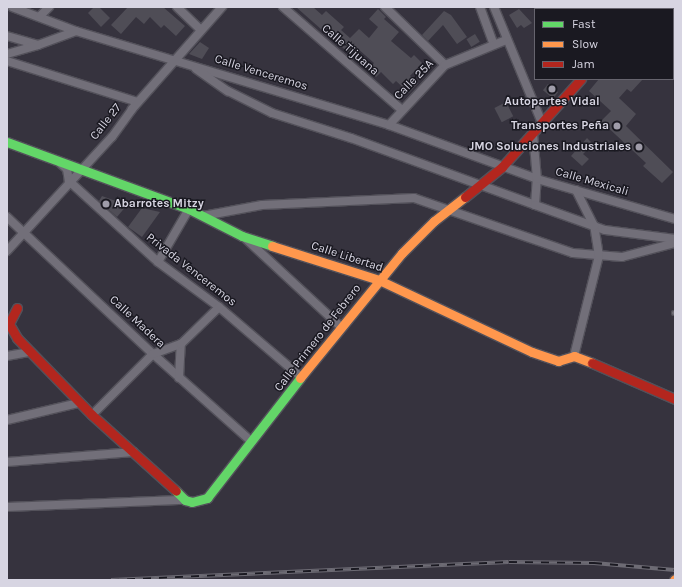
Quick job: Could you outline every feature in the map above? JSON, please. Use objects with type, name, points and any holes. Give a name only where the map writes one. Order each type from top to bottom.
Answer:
[{"type":"street","name":"Calle Venceremos","points":[[12,7],[40,16],[76,31],[175,59],[389,125],[502,167]]},
{"type":"street","points":[[40,16],[49,7]]},
{"type":"street","points":[[177,7],[201,30]]},
{"type":"street","name":"Calle 27","points":[[7,250],[69,181],[112,138],[138,102],[222,7]]},
{"type":"street","name":"Calle Tijuana","points":[[283,7],[402,110]]},
{"type":"street","points":[[385,7],[445,65]]},
{"type":"street","points":[[480,7],[494,45]]},
{"type":"street","points":[[494,7],[506,40],[542,123]]},
{"type":"street","points":[[7,54],[38,45],[76,31]]},
{"type":"street","points":[[7,36],[38,45]]},
{"type":"street","name":"Calle 25A","points":[[389,125],[445,65],[506,40]]},
{"type":"street","points":[[7,61],[138,102]]},
{"type":"street","points":[[190,64],[228,91],[272,113],[351,138],[480,186],[594,226],[675,239]]},
{"type":"street","name":"Calle Primero de Febrero","points":[[185,500],[199,501],[214,492],[340,326],[379,280],[420,234],[447,210],[480,186],[502,167],[580,80]]},
{"type":"street","points":[[533,133],[537,179],[535,205]]},
{"type":"street","name":"Calle Libertad","points":[[7,143],[189,209],[242,236],[379,280],[532,352],[558,361],[574,356]]},
{"type":"street","name":"Privada Venceremos","points":[[55,160],[67,169],[69,181],[158,262],[219,307],[302,377]]},
{"type":"street","name":"Calle Mexicali","points":[[502,167],[537,179],[675,219]]},
{"type":"street","points":[[576,190],[594,226],[599,256],[574,356],[675,399]]},
{"type":"street","points":[[202,216],[262,206],[333,204],[390,197],[414,198],[562,250],[599,256],[632,256],[675,243]]},
{"type":"street","points":[[158,262],[189,209]]},
{"type":"street","name":"Calle Madera","points":[[7,217],[179,378],[252,442]]},
{"type":"street","points":[[242,236],[340,326]]},
{"type":"street","points":[[92,415],[153,354],[181,344],[219,307]]},
{"type":"street","points":[[17,308],[10,318],[9,324],[29,352],[79,403],[185,500]]},
{"type":"street","points":[[179,378],[181,344]]},
{"type":"street","points":[[7,356],[29,352]]},
{"type":"street","points":[[7,420],[79,403]]},
{"type":"street","points":[[7,462],[134,452]]},
{"type":"street","points":[[7,507],[185,500]]},
{"type":"building","points":[[94,7],[99,7],[110,18],[101,27],[88,13]]},
{"type":"building","points":[[128,7],[163,7],[185,26],[176,36],[164,25],[161,28],[150,17],[144,24],[136,17],[121,34],[111,25]]},
{"type":"building","points":[[296,7],[313,7],[322,15],[326,11],[344,27],[341,30],[350,38],[359,29],[369,38],[378,27],[369,19],[378,9],[386,17],[384,19],[399,32],[391,41],[411,58],[414,55],[422,63],[410,76],[418,83],[409,93],[396,81],[393,84],[381,72],[376,77],[368,70],[374,63],[357,48],[351,55],[342,47],[346,43],[326,26],[322,30]]},
{"type":"building","points":[[519,9],[532,23],[524,28],[521,25],[517,28],[509,15]]},
{"type":"building","points":[[444,11],[451,15],[467,37],[457,44],[443,25],[428,41],[422,35]]},
{"type":"building","points":[[475,34],[480,42],[471,47],[467,39]]},
{"type":"building","points":[[200,42],[209,48],[202,59],[189,54]]},
{"type":"building","points":[[598,80],[642,80],[631,92],[627,89],[619,98],[636,114],[626,126],[673,172],[662,183],[643,166],[646,163],[601,121],[611,111],[589,91]]},
{"type":"building","name":"Autopartes Vidal","points":[[548,84],[558,92],[553,98],[543,90]]},
{"type":"building","points":[[506,102],[513,116],[502,122],[494,108]]},
{"type":"building","name":"Transportes Peña","points":[[587,138],[593,144],[583,154],[589,159],[582,166],[571,156]]},
{"type":"building","points":[[102,196],[127,205],[117,217],[99,201]]},
{"type":"building","points":[[142,208],[160,212],[142,237],[128,227]]},
{"type":"railway","points":[[111,580],[509,562],[594,563],[675,570]]},
{"type":"traffic: fast","points":[[7,142],[189,209],[242,236],[272,246]]},
{"type":"traffic: fast","points":[[176,491],[185,500],[192,502],[207,498],[300,378]]},
{"type":"traffic: slow","points":[[300,378],[402,253],[434,221],[465,197]]},
{"type":"traffic: slow","points":[[272,246],[379,280],[532,352],[558,361],[574,356],[592,363]]},
{"type":"traffic: jam","points":[[465,197],[502,167],[580,80]]},
{"type":"traffic: jam","points":[[17,308],[9,324],[17,338],[92,415],[176,491]]},
{"type":"traffic: jam","points":[[592,363],[675,399]]},
{"type":"place","name":"Autopartes Vidal","points":[[552,89]]},
{"type":"place","name":"Transportes Peña","points":[[617,126]]},
{"type":"place","name":"JMO Soluciones Industriales","points":[[639,147]]},
{"type":"place","name":"Abarrotes Mitzy","points":[[106,204]]}]
